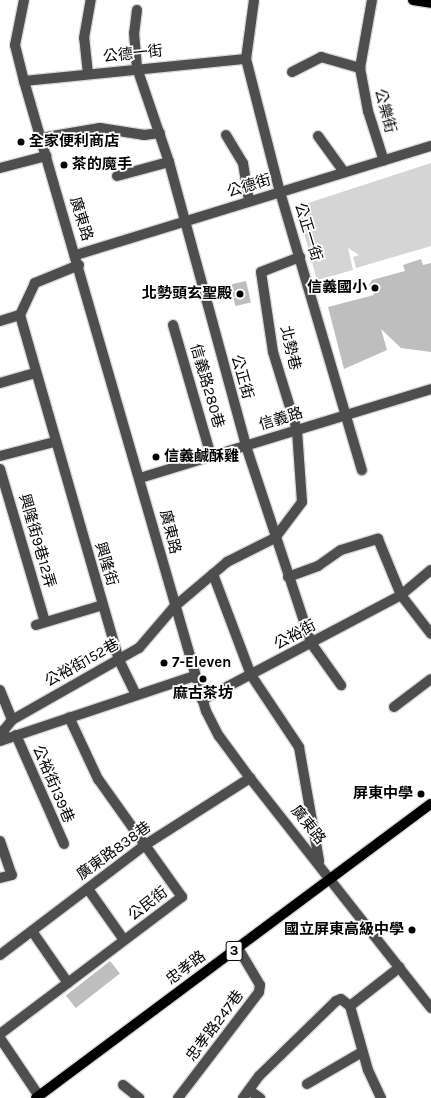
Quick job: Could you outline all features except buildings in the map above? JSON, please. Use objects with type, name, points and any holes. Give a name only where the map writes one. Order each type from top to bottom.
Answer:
[{"type":"main road","points":[[413,0],[431,3]]},
{"type":"main road","name":"忠孝路","points":[[38,1097],[431,804]]},
{"type":"street","name":"廣東路","points":[[24,0],[15,45],[24,81],[79,265],[140,478],[174,607],[202,700],[213,726],[250,778],[332,879],[431,1008]]},
{"type":"street","points":[[88,74],[84,38],[91,0]]},
{"type":"street","name":"公正一街","points":[[254,0],[246,60],[280,192],[362,470]]},
{"type":"street","name":"公樂街","points":[[372,0],[360,68],[368,111],[384,161]]},
{"type":"street","name":"公正街","points":[[138,10],[134,33],[137,68],[169,162],[184,224],[246,446],[275,538],[311,643],[341,685]]},
{"type":"street","points":[[292,72],[321,57],[360,68]]},
{"type":"street","name":"公德一街","points":[[24,81],[137,68],[246,60]]},
{"type":"street","points":[[41,138],[100,128],[144,135],[160,133]]},
{"type":"street","points":[[226,135],[243,163],[249,200]]},
{"type":"street","points":[[318,136],[344,172]]},
{"type":"street","name":"公德街","points":[[76,255],[184,224],[249,200],[431,146]]},
{"type":"street","points":[[0,168],[46,156]]},
{"type":"street","points":[[117,176],[169,162]]},
{"type":"street","name":"北勢巷","points":[[275,538],[302,502],[297,430],[274,352],[261,272],[300,257]]},
{"type":"street","points":[[0,321],[20,315],[36,283],[79,265]]},
{"type":"street","name":"興隆街","points":[[20,315],[34,373],[118,660],[135,694]]},
{"type":"street","name":"信義路280巷","points":[[173,325],[211,456]]},
{"type":"street","points":[[0,383],[34,373]]},
{"type":"street","name":"信義路","points":[[140,478],[431,390]]},
{"type":"street","points":[[0,456],[54,442]]},
{"type":"street","name":"興隆街9巷12弄","points":[[0,469],[40,624],[103,605]]},
{"type":"street","name":"公裕街152巷","points":[[12,720],[118,660],[148,640],[174,607],[227,562],[275,538]]},
{"type":"street","points":[[288,577],[318,566],[341,550],[378,539],[401,595],[427,621],[431,634]]},
{"type":"street","name":"公裕街","points":[[202,700],[401,595],[431,570]]},
{"type":"street","points":[[213,574],[251,675],[299,747],[319,863]]},
{"type":"street","points":[[2,740],[135,694],[194,676]]},
{"type":"street","points":[[394,707],[431,679]]},
{"type":"street","points":[[0,690],[12,720],[4,730],[2,740]]},
{"type":"street","name":"公民街","points":[[0,1034],[182,897],[98,779],[69,717]]},
{"type":"street","name":"公裕街139巷","points":[[16,735],[64,844]]},
{"type":"street","name":"廣東路838巷","points":[[0,956],[145,845],[250,778]]},
{"type":"street","points":[[0,841],[12,875],[0,878]]},
{"type":"street","points":[[88,889],[124,940]]},
{"type":"street","points":[[32,932],[68,983]]},
{"type":"street","name":"忠孝路247巷","points":[[178,1098],[259,992],[260,985],[238,948]]},
{"type":"street","points":[[350,1006],[400,967]]},
{"type":"street","points":[[260,1098],[246,1094],[336,1001],[341,999],[350,1006],[362,1052],[381,1098]]},
{"type":"street","points":[[0,1038],[38,1097]]},
{"type":"street","points":[[308,1084],[362,1052]]},
{"type":"street","points":[[123,1085],[139,1098]]},
{"type":"shaded area","points":[[431,163],[431,246],[356,268],[353,257],[359,255],[348,248],[353,270],[317,280],[299,215],[308,212],[305,204]]},
{"type":"place","name":"全家便利商店","points":[[21,142]]},
{"type":"place","name":"茶的魔手","points":[[64,165]]},
{"type":"place","name":"信義國小","points":[[375,288]]},
{"type":"place","name":"北勢頭玄聖殿","points":[[240,294]]},
{"type":"place","name":"信義鹹酥雞","points":[[156,457]]},
{"type":"place","name":"7-Eleven","points":[[164,663]]},
{"type":"place","name":"麻古茶坊","points":[[203,679]]},
{"type":"place","name":"屏東中學","points":[[421,794]]},
{"type":"place","name":"國立屏東高級中學","points":[[412,930]]}]
